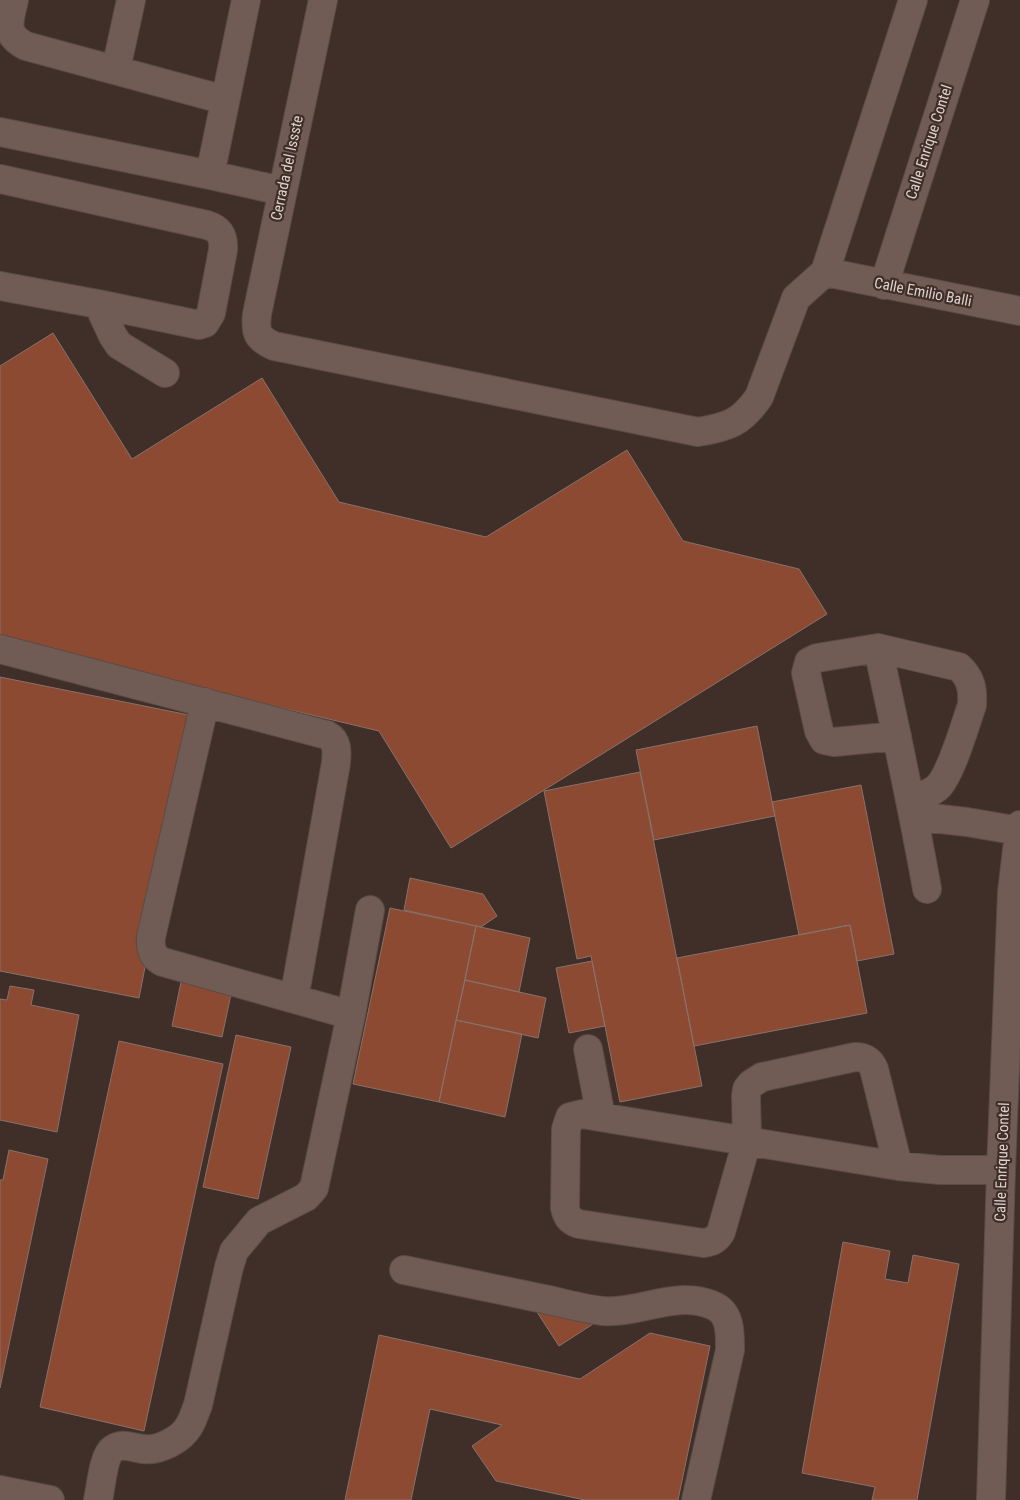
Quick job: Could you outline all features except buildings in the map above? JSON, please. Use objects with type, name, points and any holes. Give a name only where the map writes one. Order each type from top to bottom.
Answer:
[{"type":"street","points":[[14,0],[9,26],[11,35],[18,42],[26,46],[225,100]]},
{"type":"street","points":[[116,69],[131,0]]},
{"type":"street","points":[[210,175],[246,0]]},
{"type":"street","name":"Cerrada del Issste","points":[[323,0],[257,314],[258,336],[265,342],[274,346],[698,432],[716,429],[736,422],[749,410],[759,396],[796,298],[825,272]]},
{"type":"street","name":"Calle Enrique Contel","points":[[884,285],[974,0]]},
{"type":"street","points":[[825,272],[908,1]]},
{"type":"street","points":[[0,132],[210,175],[282,192]]},
{"type":"street","points":[[0,179],[207,225],[221,232],[224,241],[224,250],[211,313],[205,323],[193,324],[0,286]]},
{"type":"street","name":"Calle Emilio Balli","points":[[825,272],[1020,311]]},
{"type":"street","points":[[98,304],[119,345],[164,373]]},
{"type":"street","points":[[897,736],[828,742],[824,740],[819,732],[806,673],[809,662],[817,658],[878,648],[959,667],[966,674],[971,682],[972,705],[946,776],[938,787],[926,794],[912,808]]},
{"type":"street","points":[[878,648],[912,808],[926,890]]},
{"type":"street","points":[[0,649],[327,734],[335,742],[337,752],[336,763],[294,999]]},
{"type":"street","points":[[204,702],[151,937],[152,953],[156,959],[163,962],[352,1015]]},
{"type":"street","points":[[912,808],[966,822],[1020,828]]},
{"type":"street","name":"Calle Enrique Contel","points":[[991,1500],[1012,892],[1020,828]]},
{"type":"street","points":[[98,1500],[104,1469],[112,1449],[120,1446],[145,1449],[160,1446],[170,1443],[181,1436],[189,1426],[198,1405],[234,1251],[259,1221],[306,1197],[314,1188],[352,1015],[370,910]]},
{"type":"street","points":[[588,1049],[601,1117]]},
{"type":"street","points":[[898,1166],[874,1069],[870,1061],[863,1057],[855,1057],[762,1077],[756,1080],[747,1090],[747,1141],[721,1232],[711,1242],[703,1243],[579,1224],[567,1216],[565,1208],[567,1123],[575,1115],[582,1114],[747,1141],[898,1166],[940,1170],[1001,1170]]},
{"type":"street","points":[[404,1270],[602,1311],[635,1309],[669,1300],[702,1302],[714,1305],[724,1313],[730,1331],[730,1350],[696,1500]]},
{"type":"street","points":[[0,1490],[50,1500]]}]
